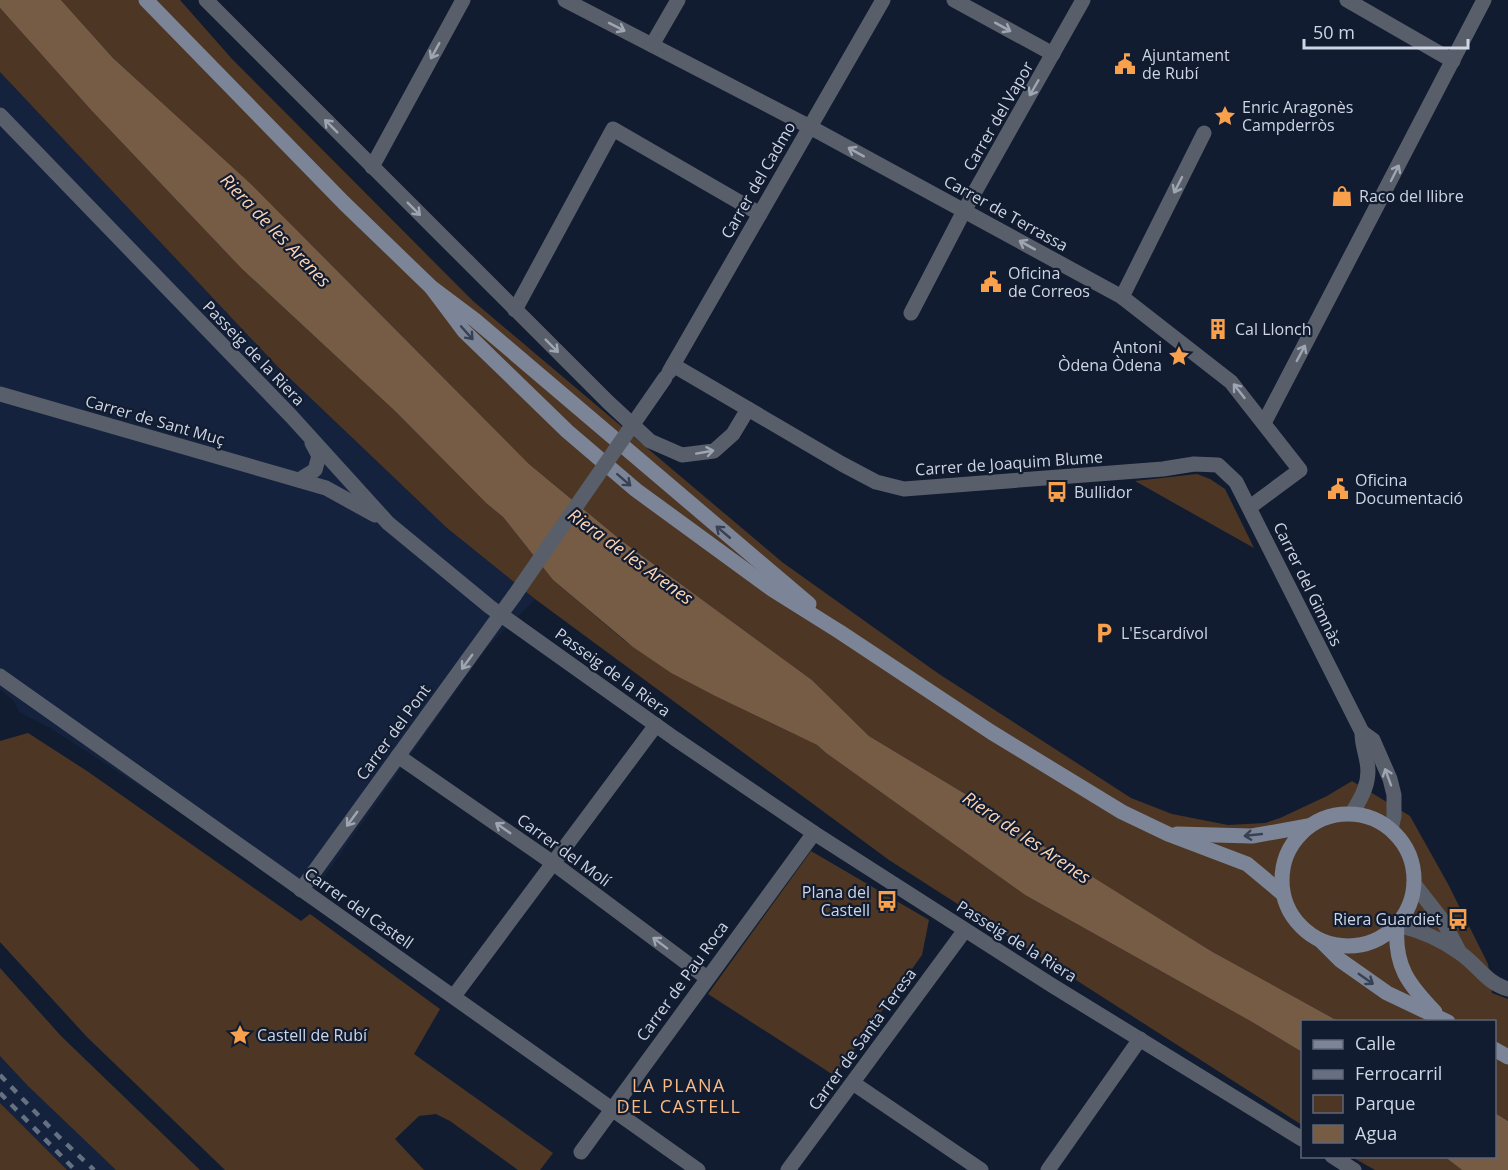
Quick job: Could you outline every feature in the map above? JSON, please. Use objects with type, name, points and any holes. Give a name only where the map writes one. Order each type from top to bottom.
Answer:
[{"type":"main road","points":[[146,0],[344,203],[431,287],[475,320],[670,484],[717,528],[840,632]]},
{"type":"main road","points":[[431,287],[464,331],[567,431],[636,490],[773,590],[1122,812],[1168,834],[1247,864],[1283,894]]},
{"type":"main road","points":[[1352,813],[1373,818],[1391,829],[1408,852],[1414,872],[1414,884],[1408,907],[1397,925],[1379,939],[1359,945],[1340,946],[1313,936],[1295,921],[1283,894],[1282,873],[1286,856],[1296,838],[1310,825],[1323,818],[1352,813]]},
{"type":"main road","points":[[1168,834],[1252,836],[1310,825]]},
{"type":"main road","points":[[1397,925],[1396,943],[1401,967],[1413,989],[1444,1019]]},
{"type":"main road","points":[[1322,941],[1340,960],[1387,993],[1444,1019]]},
{"type":"street","points":[[206,0],[372,168],[650,441],[682,455],[714,451],[734,434],[748,409]]},
{"type":"street","points":[[372,168],[463,0]]},
{"type":"street","name":"Carrer de Terrassa","points":[[565,0],[810,127],[1122,297],[1231,382],[1300,470],[1250,507]]},
{"type":"street","points":[[652,45],[678,0]]},
{"type":"street","name":"Carrer del Cadmo","points":[[514,596],[669,372],[882,0]]},
{"type":"street","points":[[954,0],[1053,54]]},
{"type":"street","name":"Carrer del Vapor","points":[[911,313],[964,211],[1083,0]]},
{"type":"street","points":[[1347,0],[1453,61]]},
{"type":"street","points":[[1264,423],[1484,0]]},
{"type":"street","name":"Passeig de la Riera","points":[[0,116],[309,436],[388,523],[501,614],[656,725],[814,833],[1140,1040],[1301,1138]]},
{"type":"street","points":[[515,310],[613,129],[760,214]]},
{"type":"street","points":[[1122,297],[1204,133]]},
{"type":"street","name":"Carrer de Joaquim Blume","points":[[669,372],[748,409],[876,482],[903,489],[1163,469],[1194,464],[1218,465],[1236,482],[1250,507]]},
{"type":"street","name":"Carrer de Sant Muç","points":[[0,394],[326,488],[388,523]]},
{"type":"street","points":[[299,480],[315,470],[319,456],[309,436]]},
{"type":"street","name":"Carrer del Gimnàs","points":[[1250,507],[1362,732],[1362,748],[1367,762],[1368,779],[1363,794],[1352,813]]},
{"type":"street","name":"Carrer del Pont","points":[[302,890],[514,596]]},
{"type":"street","name":"Carrer del Castell","points":[[0,676],[698,1170]]},
{"type":"street","points":[[454,996],[656,725]]},
{"type":"street","name":"Carrer del Gimnàs","points":[[1362,732],[1373,740],[1390,779],[1394,795],[1394,816],[1391,829]]},
{"type":"street","name":"Carrer del Molí","points":[[398,756],[553,863],[707,978]]},
{"type":"street","name":"Carrer de Pau Roca","points":[[581,1152],[814,833]]},
{"type":"street","points":[[1414,884],[1443,921],[1460,953]]},
{"type":"street","points":[[1397,925],[1427,935],[1460,953],[1486,978],[1497,986],[1508,988]]},
{"type":"street","name":"Carrer de Santa Teresa","points":[[788,1170],[965,930]]},
{"type":"street","points":[[1048,1170],[1140,1040]]},
{"type":"street","points":[[853,1083],[981,1170]]},
{"type":"street","points":[[1335,1158],[1354,1170]]},
{"type":"shaded area","points":[[0,72],[278,367],[447,528],[535,599],[488,646],[315,890],[301,890],[50,728],[19,712],[14,701],[0,689]]},
{"type":"shaded area","points":[[0,1056],[116,1170],[67,1170],[19,1123],[0,1103]]},
{"type":"green space","points":[[61,0],[180,0],[232,59],[473,301],[782,562],[939,674],[1131,798],[1172,814],[1228,825],[1265,823],[1327,796],[1352,781],[1410,816],[1448,884],[1488,964],[1492,993],[1508,999],[1508,1121],[1496,1114],[1496,1020],[1336,1020],[1211,951],[986,810],[967,795],[869,736],[812,680],[622,541],[529,464],[251,184],[113,58]]},
{"type":"green space","points":[[0,8],[91,110],[241,268],[396,412],[486,503],[503,517],[553,580],[624,640],[671,673],[817,745],[1025,895],[1301,1051],[1301,1124],[889,860],[535,599],[447,528],[278,367],[0,72]]},
{"type":"green space","points":[[1197,474],[1225,489],[1254,548],[1135,481]]},
{"type":"green space","points":[[28,733],[87,771],[301,921],[310,914],[440,1009],[414,1054],[553,1153],[540,1170],[518,1170],[450,1121],[436,1114],[419,1116],[395,1139],[424,1170],[225,1170],[87,1037],[0,942],[0,741]]},
{"type":"green space","points":[[811,851],[929,920],[922,955],[835,1076],[708,994]]},
{"type":"green space","points":[[0,968],[61,1036],[200,1170],[116,1170],[28,1086],[0,1056]]},
{"type":"green space","points":[[0,1103],[67,1170],[0,1170]]},
{"type":"green space","points":[[1354,1158],[1446,1158],[1462,1170],[1375,1170]]},
{"type":"water","name":"Riera de les Arenes","points":[[0,0],[61,0],[113,58],[251,184],[529,464],[622,541],[812,680],[869,736],[967,795],[986,810],[1211,951],[1336,1020],[1301,1020],[1301,1051],[1025,895],[817,745],[671,673],[633,647],[553,580],[503,517],[486,503],[396,412],[241,268],[91,110],[0,8]]},
{"type":"water","points":[[1496,1114],[1508,1121],[1508,1170],[1462,1170],[1446,1158],[1496,1158]]},
{"type":"railway","points":[[0,1075],[94,1170]]},
{"type":"railway","points":[[0,1093],[75,1170]]},
{"type":"place","name":"Ajuntament de Rubí","points":[[1125,64]]},
{"type":"place","name":"Enric Aragonès Campderròs","points":[[1225,116]]},
{"type":"place","name":"Raco del llibre","points":[[1342,196]]},
{"type":"place","name":"Oficina de Correos","points":[[991,282]]},
{"type":"place","name":"Cal Llonch","points":[[1218,329]]},
{"type":"place","name":"Antoni Òdena Òdena","points":[[1179,356]]},
{"type":"place","name":"Oficina Documentació","points":[[1338,489]]},
{"type":"place","name":"Bullidor","points":[[1057,492]]},
{"type":"place","name":"L'Escardívol","points":[[1104,633]]},
{"type":"place","name":"Plana del Castell","points":[[887,901]]},
{"type":"place","name":"Riera Guardiet","points":[[1458,919]]},
{"type":"place","name":"Castell de Rubí","points":[[240,1035]]},
{"type":"district","name":"LA PLANA DEL CASTELL","points":[[679,1095]]}]
